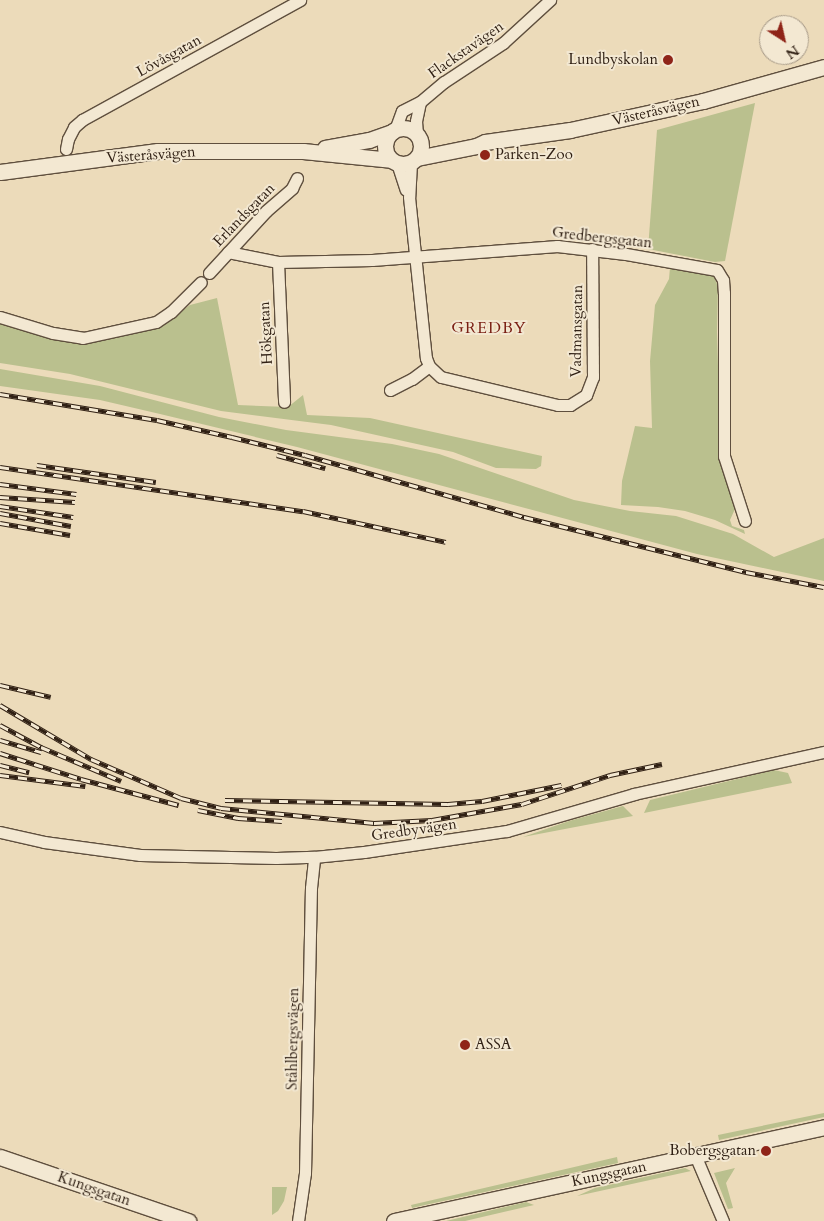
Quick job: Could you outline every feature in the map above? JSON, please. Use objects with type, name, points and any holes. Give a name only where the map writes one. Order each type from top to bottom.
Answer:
[{"type":"street","name":"Lövåsgatan","points":[[66,149],[68,139],[74,127],[82,120],[300,0]]},
{"type":"street","name":"Flackstavägen","points":[[393,131],[402,111],[420,102],[444,82],[503,43],[550,0]]},
{"type":"street","name":"Västeråsvägen","points":[[0,172],[158,151],[303,151],[404,161],[476,146],[485,142],[570,130],[703,101],[824,67]]},
{"type":"street","points":[[404,161],[421,148],[416,121],[420,102]]},
{"type":"street","points":[[404,161],[387,155],[385,146],[393,131],[408,129],[418,136]]},
{"type":"street","name":"Västeråsvägen","points":[[303,151],[350,144],[393,131]]},
{"type":"street","name":"Västeråsvägen","points":[[418,136],[438,142],[474,138],[485,142]]},
{"type":"street","points":[[390,390],[407,382],[429,366],[426,358],[417,257],[404,161]]},
{"type":"street","name":"Erlandsgatan","points":[[209,273],[266,211],[292,188],[297,178]]},
{"type":"street","name":"Gredbergsgatan","points":[[228,252],[278,262],[372,260],[557,246],[592,249],[717,270],[720,274],[724,294],[724,456],[745,521]]},
{"type":"street","name":"Vadmansgatan","points":[[429,366],[441,377],[558,405],[570,405],[586,395],[593,377],[592,249]]},
{"type":"street","name":"Hökgatan","points":[[278,262],[284,402]]},
{"type":"street","points":[[0,317],[53,334],[83,338],[156,322],[171,312],[201,282]]},
{"type":"street","name":"Gredbyvägen","points":[[0,832],[44,842],[140,856],[314,857],[445,842],[507,831],[634,794],[824,752]]},
{"type":"street","name":"Ståhlbergsvägen","points":[[298,1221],[305,1173],[311,888],[314,857]]},
{"type":"street","name":"Kungsgatan","points":[[394,1221],[824,1127]]},
{"type":"street","points":[[695,1155],[723,1221]]},
{"type":"street","name":"Kungsgatan","points":[[0,1157],[188,1221]]},
{"type":"green space","points":[[755,103],[725,261],[715,262],[648,249],[657,130]]},
{"type":"green space","points":[[670,267],[713,275],[718,286],[717,332],[721,466],[735,509],[730,520],[732,526],[744,530],[745,534],[715,520],[685,511],[621,505],[622,481],[635,426],[652,428],[650,361],[655,305],[669,279]]},
{"type":"green space","points":[[217,298],[238,405],[288,407],[303,395],[307,415],[370,418],[542,456],[541,466],[536,469],[496,468],[453,452],[331,425],[221,411],[70,374],[0,363],[0,323],[71,343],[111,339],[143,332],[167,322],[190,305]]},
{"type":"green space","points":[[0,369],[100,386],[219,417],[286,430],[392,444],[439,454],[574,500],[630,511],[676,516],[733,534],[774,557],[824,538],[824,581],[697,554],[297,447],[160,414],[100,400],[0,386]]},
{"type":"green space","points":[[774,770],[788,773],[792,783],[644,813],[650,800]]},
{"type":"green space","points":[[623,806],[633,816],[523,837],[569,821]]},
{"type":"green space","points":[[824,1113],[824,1117],[719,1140],[718,1135]]},
{"type":"green space","points":[[617,1157],[618,1163],[412,1208],[411,1205]]},
{"type":"green space","points":[[685,1168],[691,1171],[577,1196],[595,1188]]},
{"type":"green space","points":[[735,1168],[726,1183],[733,1208],[728,1209],[714,1173]]},
{"type":"green space","points":[[272,1187],[287,1187],[284,1201],[278,1211],[272,1215]]},
{"type":"green space","points":[[526,1202],[534,1205],[465,1221],[446,1221]]},
{"type":"railway","points":[[0,394],[157,420],[232,437],[305,455],[524,517],[746,572],[824,587]]},
{"type":"railway","points":[[277,455],[325,468]]},
{"type":"railway","points":[[37,465],[156,482]]},
{"type":"railway","points":[[0,467],[303,511],[446,542]]},
{"type":"railway","points":[[0,484],[76,494]]},
{"type":"railway","points":[[0,497],[75,502]]},
{"type":"railway","points":[[0,506],[73,517]]},
{"type":"railway","points":[[0,513],[71,526]]},
{"type":"railway","points":[[0,523],[70,535]]},
{"type":"railway","points":[[0,685],[51,697]]},
{"type":"railway","points":[[0,705],[91,759],[181,798],[221,808],[374,823],[432,820],[522,804],[610,775],[662,764]]},
{"type":"railway","points":[[0,725],[41,747],[121,781]]},
{"type":"railway","points":[[0,740],[41,752]]},
{"type":"railway","points":[[0,753],[81,779],[179,805]]},
{"type":"railway","points":[[0,765],[29,772]]},
{"type":"railway","points":[[0,775],[85,786]]},
{"type":"railway","points":[[225,800],[448,804],[482,801],[561,785]]},
{"type":"railway","points":[[198,810],[238,818],[282,821]]},
{"type":"place","name":"Lundbyskolan","points":[[668,60]]},
{"type":"place","name":"Parken-Zoo","points":[[485,155]]},
{"type":"place","name":"ASSA","points":[[465,1045]]},
{"type":"place","name":"Bobergsgatan","points":[[766,1151]]},
{"type":"district","name":"GREDBY","points":[[489,328]]}]
